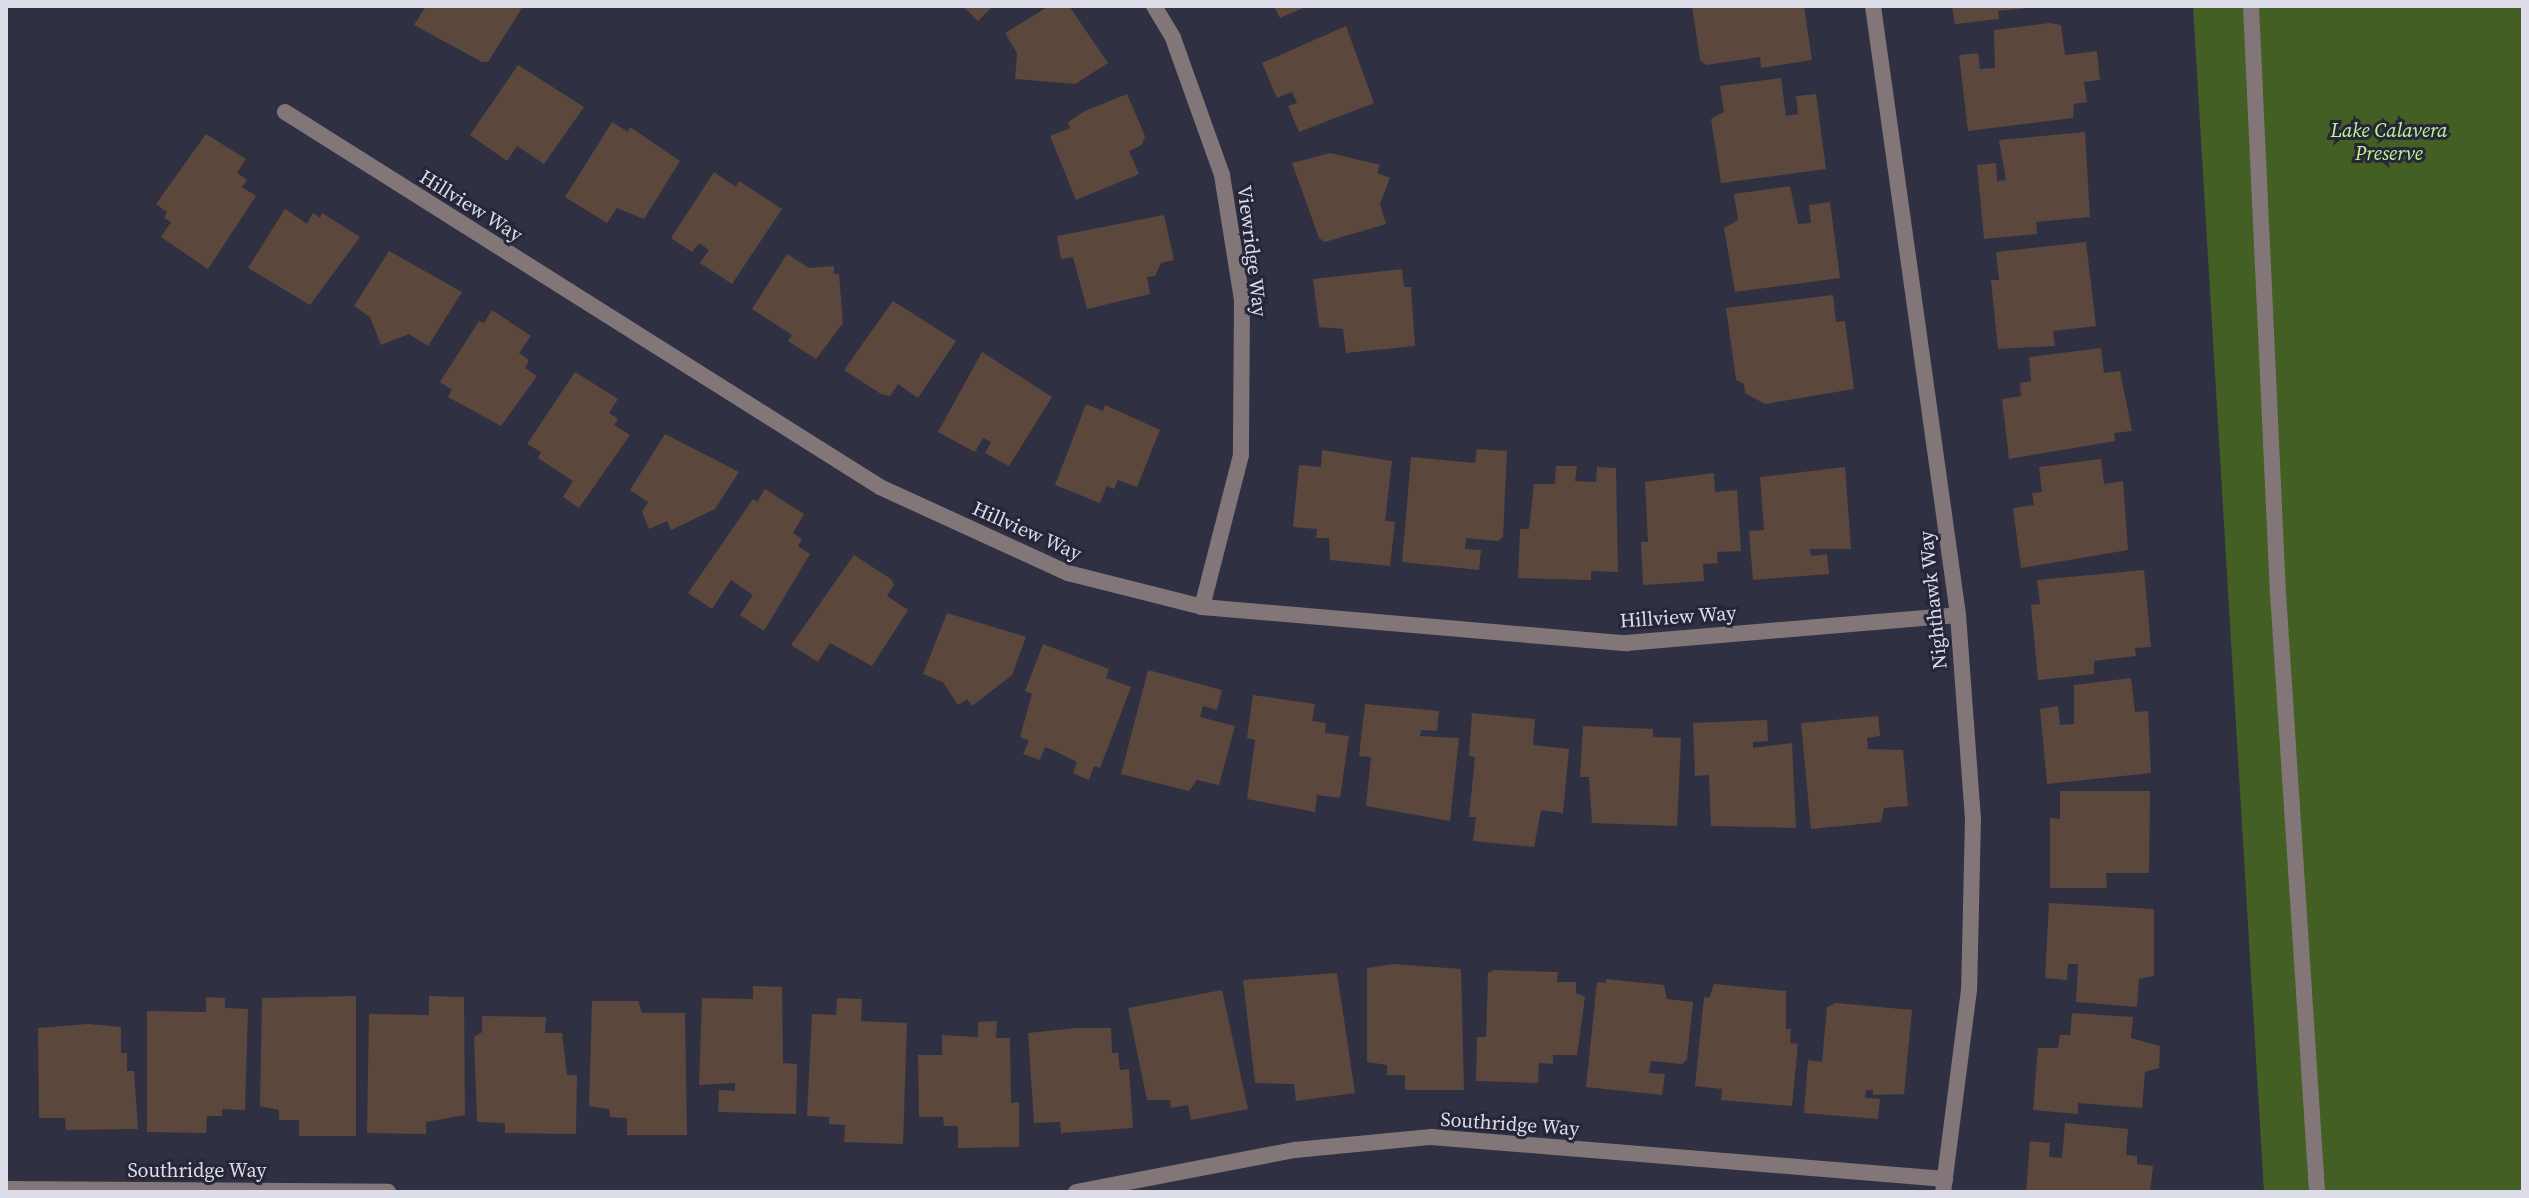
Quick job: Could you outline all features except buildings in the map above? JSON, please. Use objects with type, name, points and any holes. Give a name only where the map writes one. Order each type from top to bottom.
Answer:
[{"type":"street","name":"Viewridge Way","points":[[1154,6],[1173,38],[1222,175],[1242,300],[1241,455],[1202,607]]},
{"type":"street","name":"Nighthawk Way","points":[[1873,6],[1958,615],[1973,818],[1970,959],[1944,1186]]},
{"type":"street","points":[[2251,6],[2278,593],[2317,1192]]},
{"type":"street","name":"Hillview Way","points":[[285,112],[880,487],[1068,573],[1202,607],[1626,643],[1958,615]]},
{"type":"street","name":"Southridge Way","points":[[1076,1192],[1295,1150],[1431,1137],[1944,1186]]},
{"type":"street","name":"Southridge Way","points":[[6,1189],[388,1192]]},
{"type":"green space","name":"Lake Calavera Preserve","points":[[2193,6],[2523,6],[2523,1192],[2264,1192]]}]
